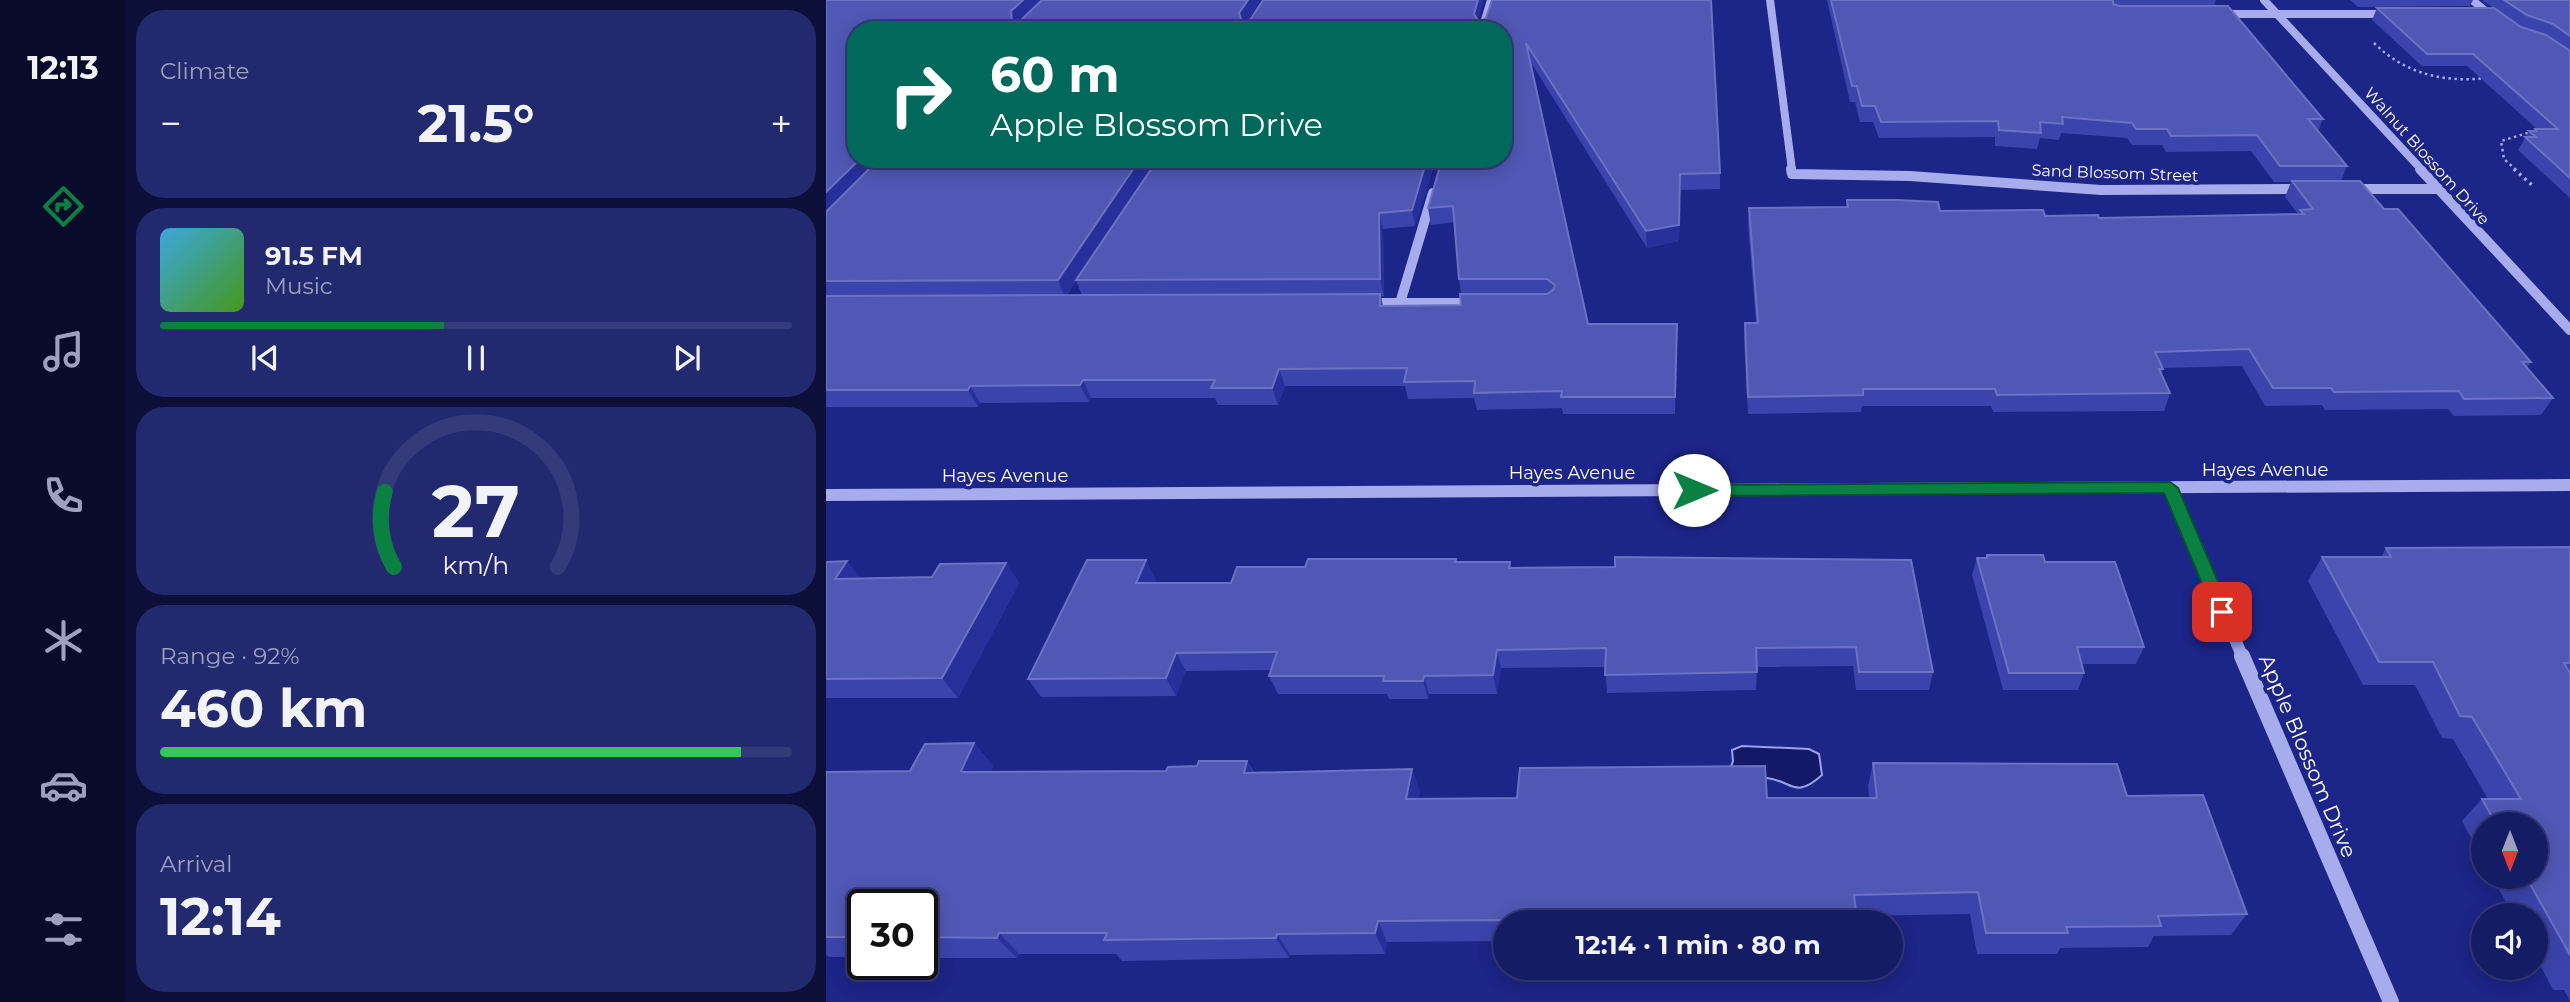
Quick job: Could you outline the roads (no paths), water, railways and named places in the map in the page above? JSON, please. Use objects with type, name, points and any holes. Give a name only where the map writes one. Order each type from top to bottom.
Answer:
[{"type":"street","points":[[1484,21],[1490,0]]},
{"type":"street","name":"Sand Blossom Street","points":[[1770,0],[1792,174],[1910,176],[2101,190],[2316,189]]},
{"type":"street","name":"Walnut Blossom Drive","points":[[2264,0],[2570,330]]},
{"type":"street","points":[[2472,0],[2497,20]]},
{"type":"street","points":[[2474,13],[2487,13]]},
{"type":"street","points":[[2209,14],[2396,14]]},
{"type":"street","points":[[1400,303],[1435,185]]},
{"type":"street","points":[[2343,189],[2438,189]]},
{"type":"street","points":[[1359,303],[1495,303]]},
{"type":"street","name":"Hayes Avenue","points":[[826,495],[2570,485]]},
{"type":"street","name":"Apple Blossom Drive","points":[[2170,488],[2391,1002]]}]
